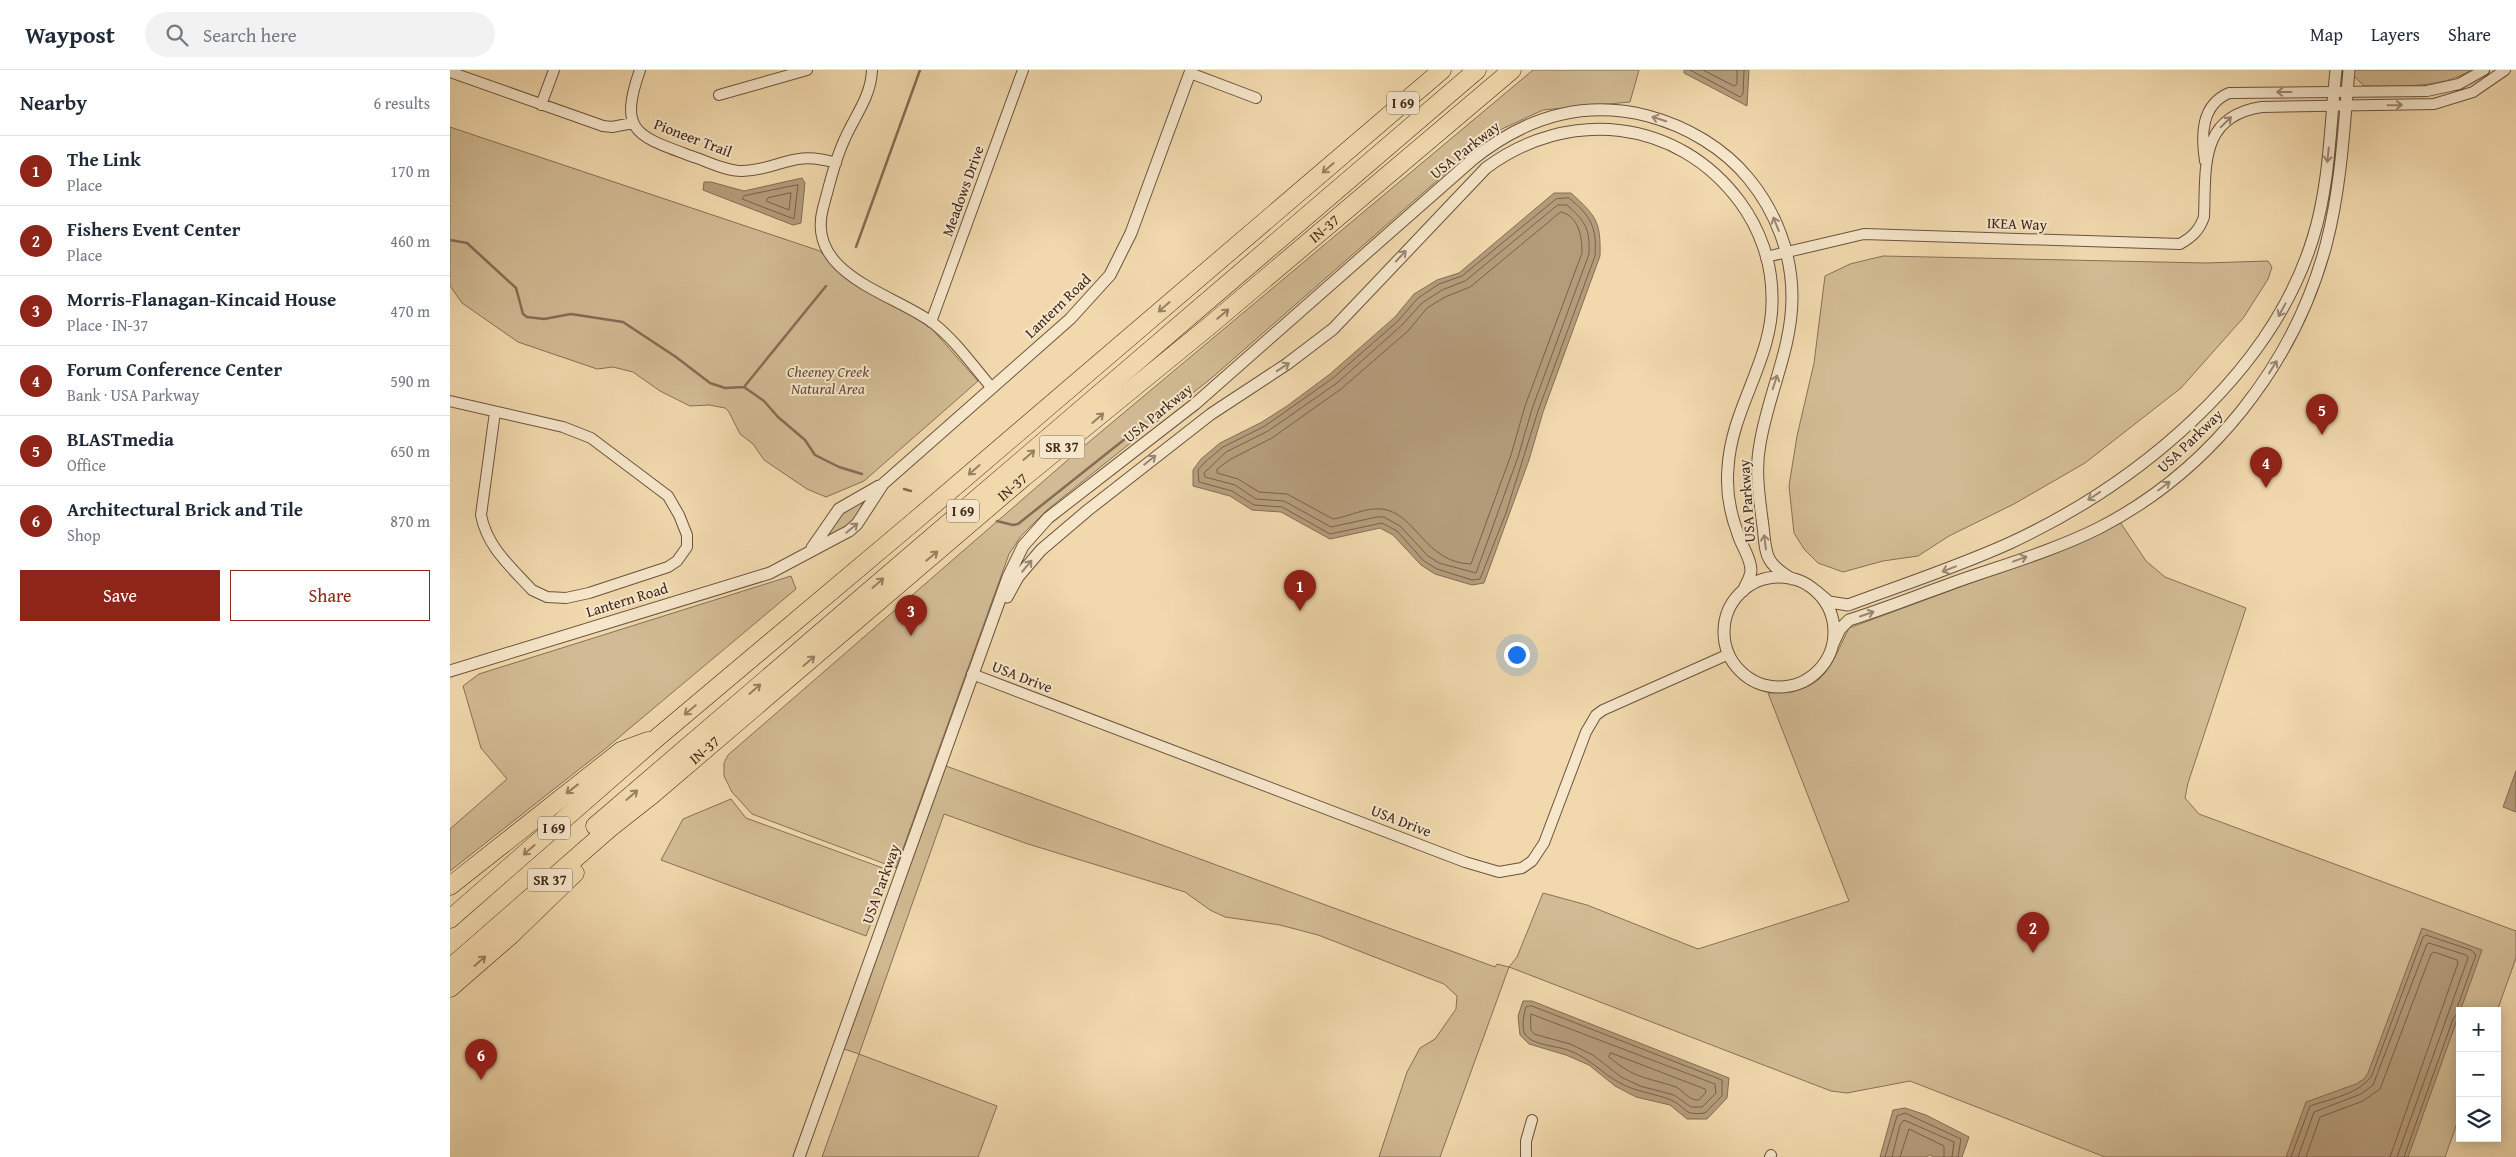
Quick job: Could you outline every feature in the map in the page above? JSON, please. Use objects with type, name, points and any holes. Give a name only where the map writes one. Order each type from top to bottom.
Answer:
[{"type":"highway","points":[[1365,136],[1433,70]]},
{"type":"highway","name":"I 69","points":[[450,919],[658,737],[932,506],[1442,70]]},
{"type":"highway","name":"I 69","points":[[450,953],[497,910],[1476,70]]},
{"type":"highway","name":"IN-37","points":[[450,968],[610,828],[652,795],[1023,478],[1215,321],[1512,70]]},
{"type":"highway","points":[[450,886],[621,751],[658,737]]},
{"type":"highway","points":[[450,988],[518,928],[652,795]]},
{"type":"street","points":[[541,105],[554,70]]},
{"type":"street","points":[[450,72],[612,128],[633,123],[630,111],[631,96],[640,70]]},
{"type":"street","points":[[719,94],[808,70]]},
{"type":"street","points":[[872,70],[863,106],[843,142],[822,211],[823,241],[830,256],[848,274],[931,322],[946,335],[992,388]]},
{"type":"street","name":"Meadows Drive","points":[[931,322],[1023,70]]},
{"type":"street","name":"USA Parkway","points":[[799,1157],[972,674],[1018,555],[1028,540],[1044,521],[1195,404],[1491,145],[1517,129],[1568,113],[1601,110],[1643,115],[1684,129],[1711,145],[1740,168],[1759,192],[1773,215],[1786,253],[1792,291],[1790,327],[1764,423],[1758,473],[1766,552],[1773,567],[1816,591],[1829,602],[1848,605],[1960,564],[2011,542],[2055,519],[2114,482],[2169,440],[2199,413],[2244,367],[2263,341],[2301,272],[2313,238],[2323,197],[2336,70]]},
{"type":"street","name":"USA Parkway","points":[[992,622],[1018,577],[1051,540],[1210,414],[1318,342],[1341,321],[1479,174],[1499,158],[1522,146],[1564,132],[1597,129],[1632,132],[1672,145],[1699,161],[1727,187],[1750,218],[1766,257],[1772,296],[1770,326],[1762,354],[1737,416],[1727,470],[1731,510],[1751,568],[1743,591],[1729,609],[1725,620],[1724,632],[1729,654],[1740,670],[1756,682],[1775,687],[1785,687],[1804,681],[1820,670],[1840,630],[1849,620],[2035,554],[2098,528],[2165,486],[2220,437],[2246,406],[2275,363],[2311,291],[2332,218],[2349,70]]},
{"type":"street","name":"IKEA Way","points":[[1766,257],[1864,234],[2180,244],[2196,233],[2204,217],[2206,165],[2203,149],[2203,126],[2206,115],[2219,98],[2237,92],[2438,90],[2468,80],[2484,70]]},
{"type":"street","name":"IKEA Way","points":[[2206,165],[2217,131],[2236,113],[2262,107],[2424,105],[2447,101],[2480,88],[2505,70]]},
{"type":"street","points":[[1191,72],[1256,98]]},
{"type":"street","name":"Lantern Road","points":[[810,552],[838,508],[883,484],[1089,300],[1116,266],[1132,233],[1191,72]]},
{"type":"street","name":"Pioneer Trail","points":[[633,123],[644,136],[654,142],[730,169],[751,170],[800,158],[813,158],[836,164]]},
{"type":"street","points":[[450,401],[576,431],[591,438],[612,452],[668,496],[679,515],[687,535],[685,551],[678,561],[659,571],[588,593],[554,598],[540,595],[532,590],[494,548],[484,529],[481,515],[495,412]]},
{"type":"street","name":"Lantern Road","points":[[450,671],[770,573],[790,565],[854,528],[883,484]]},
{"type":"street","name":"USA Parkway","points":[[1743,591],[1766,579],[1792,579]]},
{"type":"street","name":"USA Parkway","points":[[1816,591],[1826,604],[1833,619],[1833,644]]},
{"type":"street","name":"USA Drive","points":[[972,674],[1464,862],[1499,872],[1522,868],[1540,851],[1586,732],[1596,715],[1619,701],[1729,654]]},
{"type":"street","points":[[1526,1157],[1526,1141],[1532,1120]]},
{"type":"green space","points":[[1533,70],[1639,70],[1630,102],[1543,110],[1489,135],[1214,376],[1047,510],[1021,536],[1009,554],[896,868],[752,814],[732,792],[724,776],[724,763],[728,755],[1077,452]]},
{"type":"green space","points":[[2354,70],[2471,70],[2447,81],[2419,85],[2364,86],[2354,76]]},
{"type":"green space","name":"Cheeney Creek Natural Area","points":[[450,127],[820,251],[848,280],[906,311],[932,329],[978,381],[864,481],[826,497],[807,489],[764,460],[753,444],[740,434],[725,408],[709,405],[690,406],[660,391],[633,372],[613,367],[597,369],[518,342],[462,303],[450,286]]},
{"type":"green space","points":[[1883,256],[2206,263],[2268,261],[2272,267],[2268,279],[2244,317],[2181,388],[2085,463],[2014,504],[1949,536],[1918,556],[1883,561],[1843,572],[1818,563],[1804,549],[1794,533],[1789,486],[1797,436],[1814,363],[1825,276],[1850,264]]},
{"type":"green space","points":[[863,501],[854,519],[839,531],[827,537],[841,512]]},
{"type":"green space","points":[[2120,522],[2146,561],[2165,577],[2246,608],[2188,783],[2185,798],[2199,814],[2516,931],[2516,958],[2498,1007],[2456,1007],[2456,1126],[2445,1157],[2105,1157],[1910,1081],[1847,1093],[1831,1091],[1509,967],[1517,957],[1543,893],[1587,905],[1698,949],[1849,901],[1768,693],[1801,689],[1813,684],[1822,677],[1849,628],[2014,567]]},
{"type":"green space","points":[[791,576],[796,589],[605,749],[450,871],[450,829],[507,779],[481,748],[463,686],[479,674]]},
{"type":"green space","points":[[946,766],[1495,967],[1497,964],[1509,967],[1440,1157],[1379,1157],[1407,1072],[1420,1048],[1435,1039],[1456,1009],[1457,996],[1444,984],[1318,935],[1280,925],[1225,917],[1210,910],[1185,892],[1028,844],[944,814],[859,1054],[844,1049]]},
{"type":"green space","points":[[731,799],[746,818],[891,871],[866,936],[661,860],[683,819]]},
{"type":"green space","points":[[859,1054],[997,1106],[978,1157],[822,1157]]},
{"type":"water","points":[[1684,70],[1749,70],[1747,106],[1684,73]]},
{"type":"water","points":[[802,178],[805,183],[801,223],[793,225],[703,190],[704,182],[711,182],[744,191]]},
{"type":"water","points":[[1554,193],[1571,193],[1591,214],[1598,227],[1600,256],[1543,412],[1529,460],[1484,583],[1472,585],[1435,574],[1421,565],[1393,535],[1380,528],[1330,539],[1281,512],[1252,510],[1230,496],[1193,486],[1193,470],[1201,459],[1220,443],[1262,422],[1330,374],[1395,317],[1414,294],[1437,280],[1459,273]]},
{"type":"water","points":[[2516,771],[2516,812],[2503,807]]},
{"type":"water","points":[[2422,928],[2482,950],[2462,1007],[2456,1007],[2456,1023],[2408,1157],[2286,1157],[2306,1102],[2356,1084],[2364,1079],[2368,1073]]},
{"type":"water","points":[[1523,1001],[1532,1001],[1729,1078],[1727,1098],[1707,1119],[1687,1119],[1670,1105],[1636,1097],[1615,1086],[1589,1065],[1566,1055],[1529,1044],[1520,1035],[1518,1016]]},
{"type":"water","points":[[1905,1108],[1926,1115],[1969,1137],[1962,1157],[1933,1157],[1930,1155],[1926,1157],[1880,1157],[1893,1110]]},
{"type":"waterway","points":[[856,247],[920,70]]},
{"type":"waterway","points":[[450,240],[467,243],[516,288],[523,314],[527,317],[544,319],[571,314],[623,322],[676,357],[710,383],[725,388],[744,387],[764,401],[778,417],[805,440],[815,455],[839,467],[862,474]]},
{"type":"waterway","points":[[744,387],[826,286]]},
{"type":"waterway","points":[[997,521],[1013,525],[1018,524],[1145,423]]},
{"type":"waterway","points":[[904,489],[911,491]]},
{"type":"place","name":"BLASTmedia","points":[[2322,435]]},
{"type":"place","name":"Forum Conference Center","points":[[2266,488]]},
{"type":"place","name":"The Link","points":[[1300,611]]},
{"type":"place","name":"Morris-Flanagan-Kincaid House","points":[[911,636]]},
{"type":"place","name":"Fishers Event Center","points":[[2033,953]]},
{"type":"place","name":"Architectural Brick and Tile","points":[[481,1080]]}]
